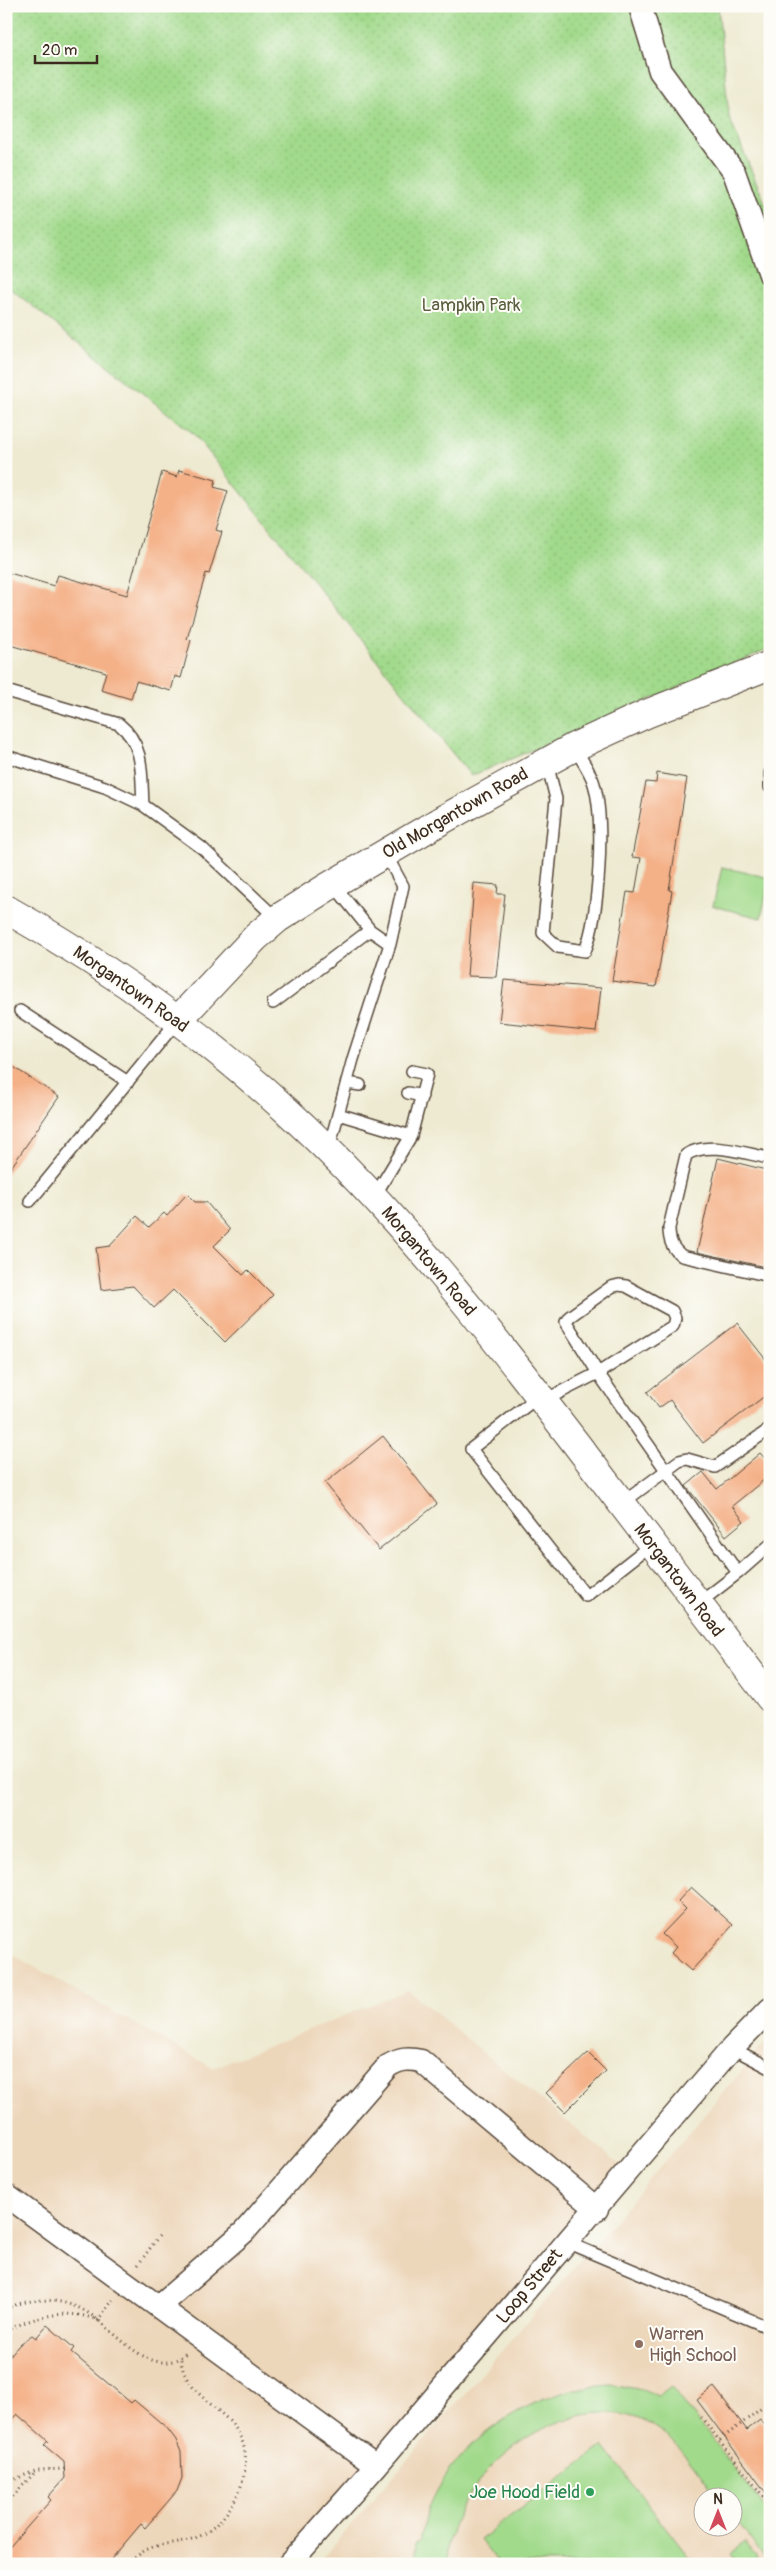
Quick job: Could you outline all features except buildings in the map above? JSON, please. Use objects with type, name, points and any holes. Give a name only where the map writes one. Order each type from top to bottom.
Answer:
[{"type":"main road","name":"Old Morgantown Road","points":[[178,1020],[238,955],[277,919],[333,884],[574,747],[654,711],[770,665]]},
{"type":"main road","name":"Morgantown Road","points":[[6,909],[88,957],[178,1020],[271,1096],[374,1197],[437,1267],[698,1604],[767,1688]]},
{"type":"street","points":[[640,6],[660,71],[734,172],[770,274]]},
{"type":"street","name":"Loop Street","points":[[289,2564],[376,2466],[732,2048],[770,2009]]},
{"type":"street","points":[[159,2306],[244,2232],[388,2066],[398,2060],[409,2058],[421,2061],[596,2209]]},
{"type":"street","points":[[6,2195],[376,2466]]},
{"type":"lane","points":[[6,691],[119,724],[131,733],[141,762],[143,805]]},
{"type":"lane","points":[[547,762],[556,799],[543,933],[558,947],[585,951],[592,933],[600,841],[594,784],[574,747]]},
{"type":"lane","points":[[6,756],[105,787],[143,805],[202,848],[277,919]]},
{"type":"lane","points":[[770,773],[770,787]]},
{"type":"lane","points":[[328,1150],[347,1083],[358,1060],[390,944],[403,886],[385,853]]},
{"type":"lane","points":[[333,884],[370,930],[390,944]]},
{"type":"lane","points":[[272,1003],[370,930]]},
{"type":"lane","points":[[20,1010],[128,1082]]},
{"type":"lane","points":[[30,1202],[178,1020]]},
{"type":"lane","points":[[374,1197],[410,1136],[427,1074],[412,1071]]},
{"type":"lane","points":[[347,1083],[360,1085]]},
{"type":"lane","points":[[408,1093],[422,1096]]},
{"type":"lane","points":[[338,1114],[410,1136]]},
{"type":"lane","points":[[770,1158],[711,1148],[695,1149],[686,1155],[669,1228],[669,1240],[674,1250],[682,1256],[770,1276]]},
{"type":"lane","points":[[652,1544],[586,1596],[471,1449],[541,1399],[598,1374],[672,1326],[675,1318],[672,1310],[626,1286],[619,1285],[611,1287],[569,1317],[566,1322],[568,1328],[598,1374],[738,1573]]},
{"type":"lane","points":[[621,1504],[679,1461],[687,1459],[715,1466],[770,1429]]},
{"type":"lane","points":[[698,1604],[770,1545]]},
{"type":"lane","points":[[732,2048],[770,2068]]},
{"type":"lane","points":[[566,2242],[770,2328]]},
{"type":"path","points":[[133,2272],[162,2233]]},
{"type":"path","points":[[98,2320],[118,2294]]},
{"type":"path","points":[[6,2309],[32,2300],[47,2300],[80,2308],[98,2320],[142,2356],[161,2361],[180,2358],[191,2348]]},
{"type":"path","points":[[6,2331],[26,2321],[50,2315],[85,2315],[98,2320]]},
{"type":"path","points":[[6,2350],[11,2355]]},
{"type":"path","points":[[127,2564],[151,2548],[195,2539],[209,2531],[228,2513],[242,2486],[244,2460],[239,2434],[233,2425],[188,2383],[183,2374],[180,2358]]},
{"type":"path","points":[[720,2440],[767,2404],[770,2407]]},
{"type":"path","points":[[702,2417],[770,2505]]},
{"type":"path","points":[[6,2483],[37,2470],[64,2469]]},
{"type":"path","points":[[6,2504],[37,2470]]},
{"type":"shaded area","points":[[6,1951],[213,2068],[408,1990],[627,2171],[287,2564],[6,2564]]},
{"type":"shaded area","name":"Warren High School","points":[[770,2037],[770,2564],[317,2564],[641,2190]]},
{"type":"green space","name":"Lampkin Park","points":[[6,6],[718,6],[729,117],[770,215],[770,648],[471,776],[194,434],[6,285]]},
{"type":"green space","points":[[722,867],[770,878],[761,918],[713,906]]},
{"type":"green space","points":[[610,2384],[643,2390],[658,2396],[671,2386],[770,2515],[770,2564],[744,2532],[744,2488],[710,2488],[685,2454],[656,2427],[644,2421],[612,2413],[578,2416],[545,2428],[514,2447],[487,2472],[466,2501],[451,2532],[446,2564],[414,2564],[416,2542],[419,2542],[428,2510],[443,2480],[464,2454],[488,2432],[516,2413],[546,2399],[577,2389]]},
{"type":"green space","name":"Joe Hood Field","points":[[603,2446],[694,2564],[499,2564],[480,2539]]},
{"type":"green space","points":[[745,2542],[757,2557],[748,2564],[739,2564],[731,2554]]},
{"type":"place","name":"Warren High School","points":[[639,2344]]},
{"type":"place","name":"Joe Hood Field","points":[[590,2492]]}]
